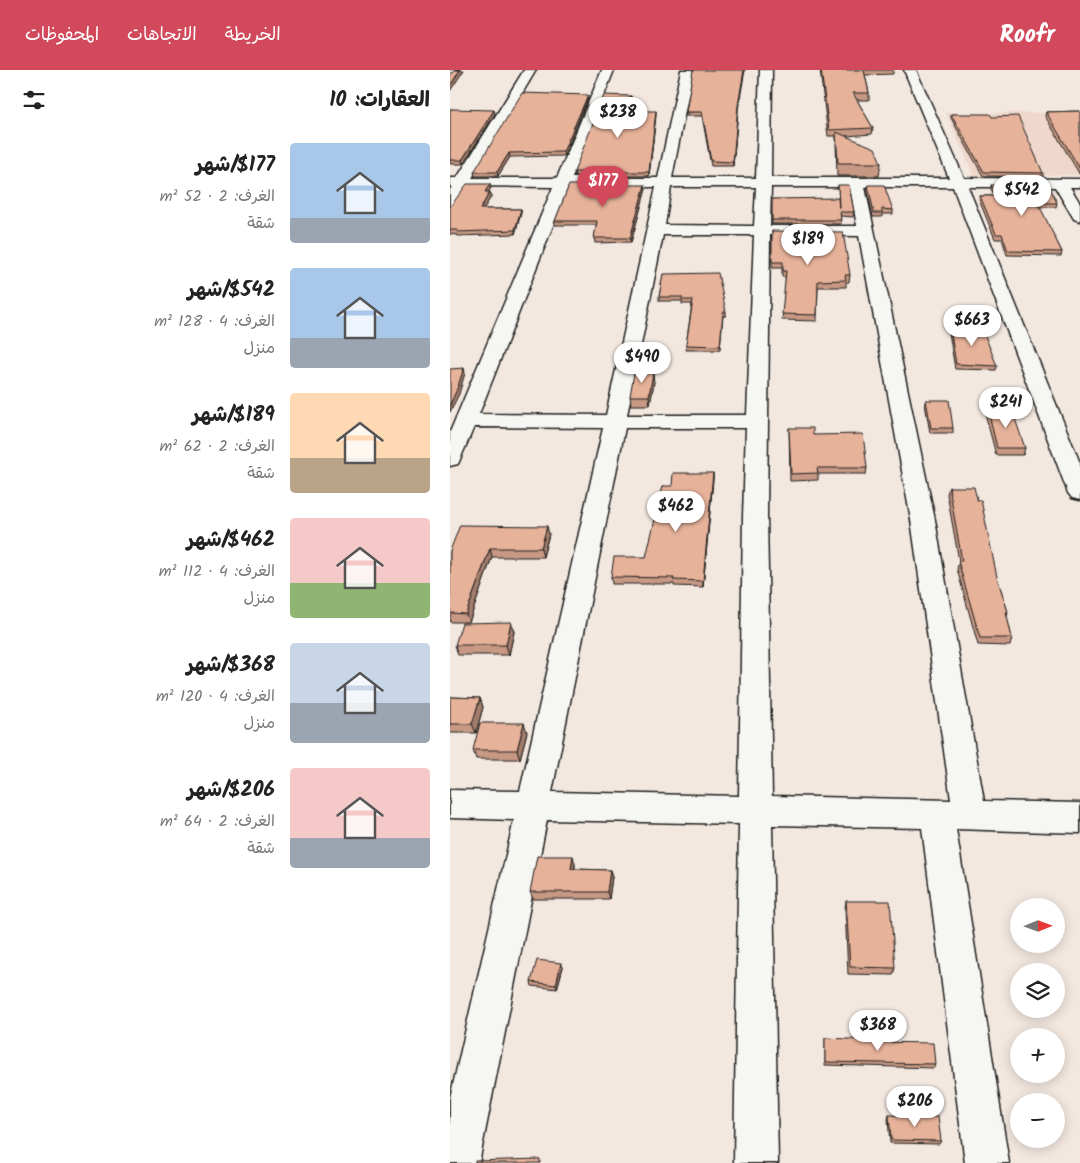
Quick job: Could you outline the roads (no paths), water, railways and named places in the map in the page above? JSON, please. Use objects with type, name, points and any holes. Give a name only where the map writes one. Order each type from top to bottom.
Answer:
[{"type":"street","points":[[450,74],[453,70]]},
{"type":"street","points":[[450,202],[456,182],[530,70]]},
{"type":"street","points":[[450,458],[608,70]]},
{"type":"street","points":[[457,1163],[656,230],[688,70]]},
{"type":"street","points":[[756,1163],[755,516],[766,70]]},
{"type":"street","points":[[910,70],[958,183],[1080,493]]},
{"type":"street","points":[[456,182],[1080,182]]},
{"type":"street","points":[[1059,182],[1080,216]]},
{"type":"street","points":[[857,183],[923,520],[987,1163]]},
{"type":"street","points":[[656,230],[867,231]]},
{"type":"street","points":[[466,420],[757,421]]},
{"type":"street","points":[[450,804],[1080,818]]}]
